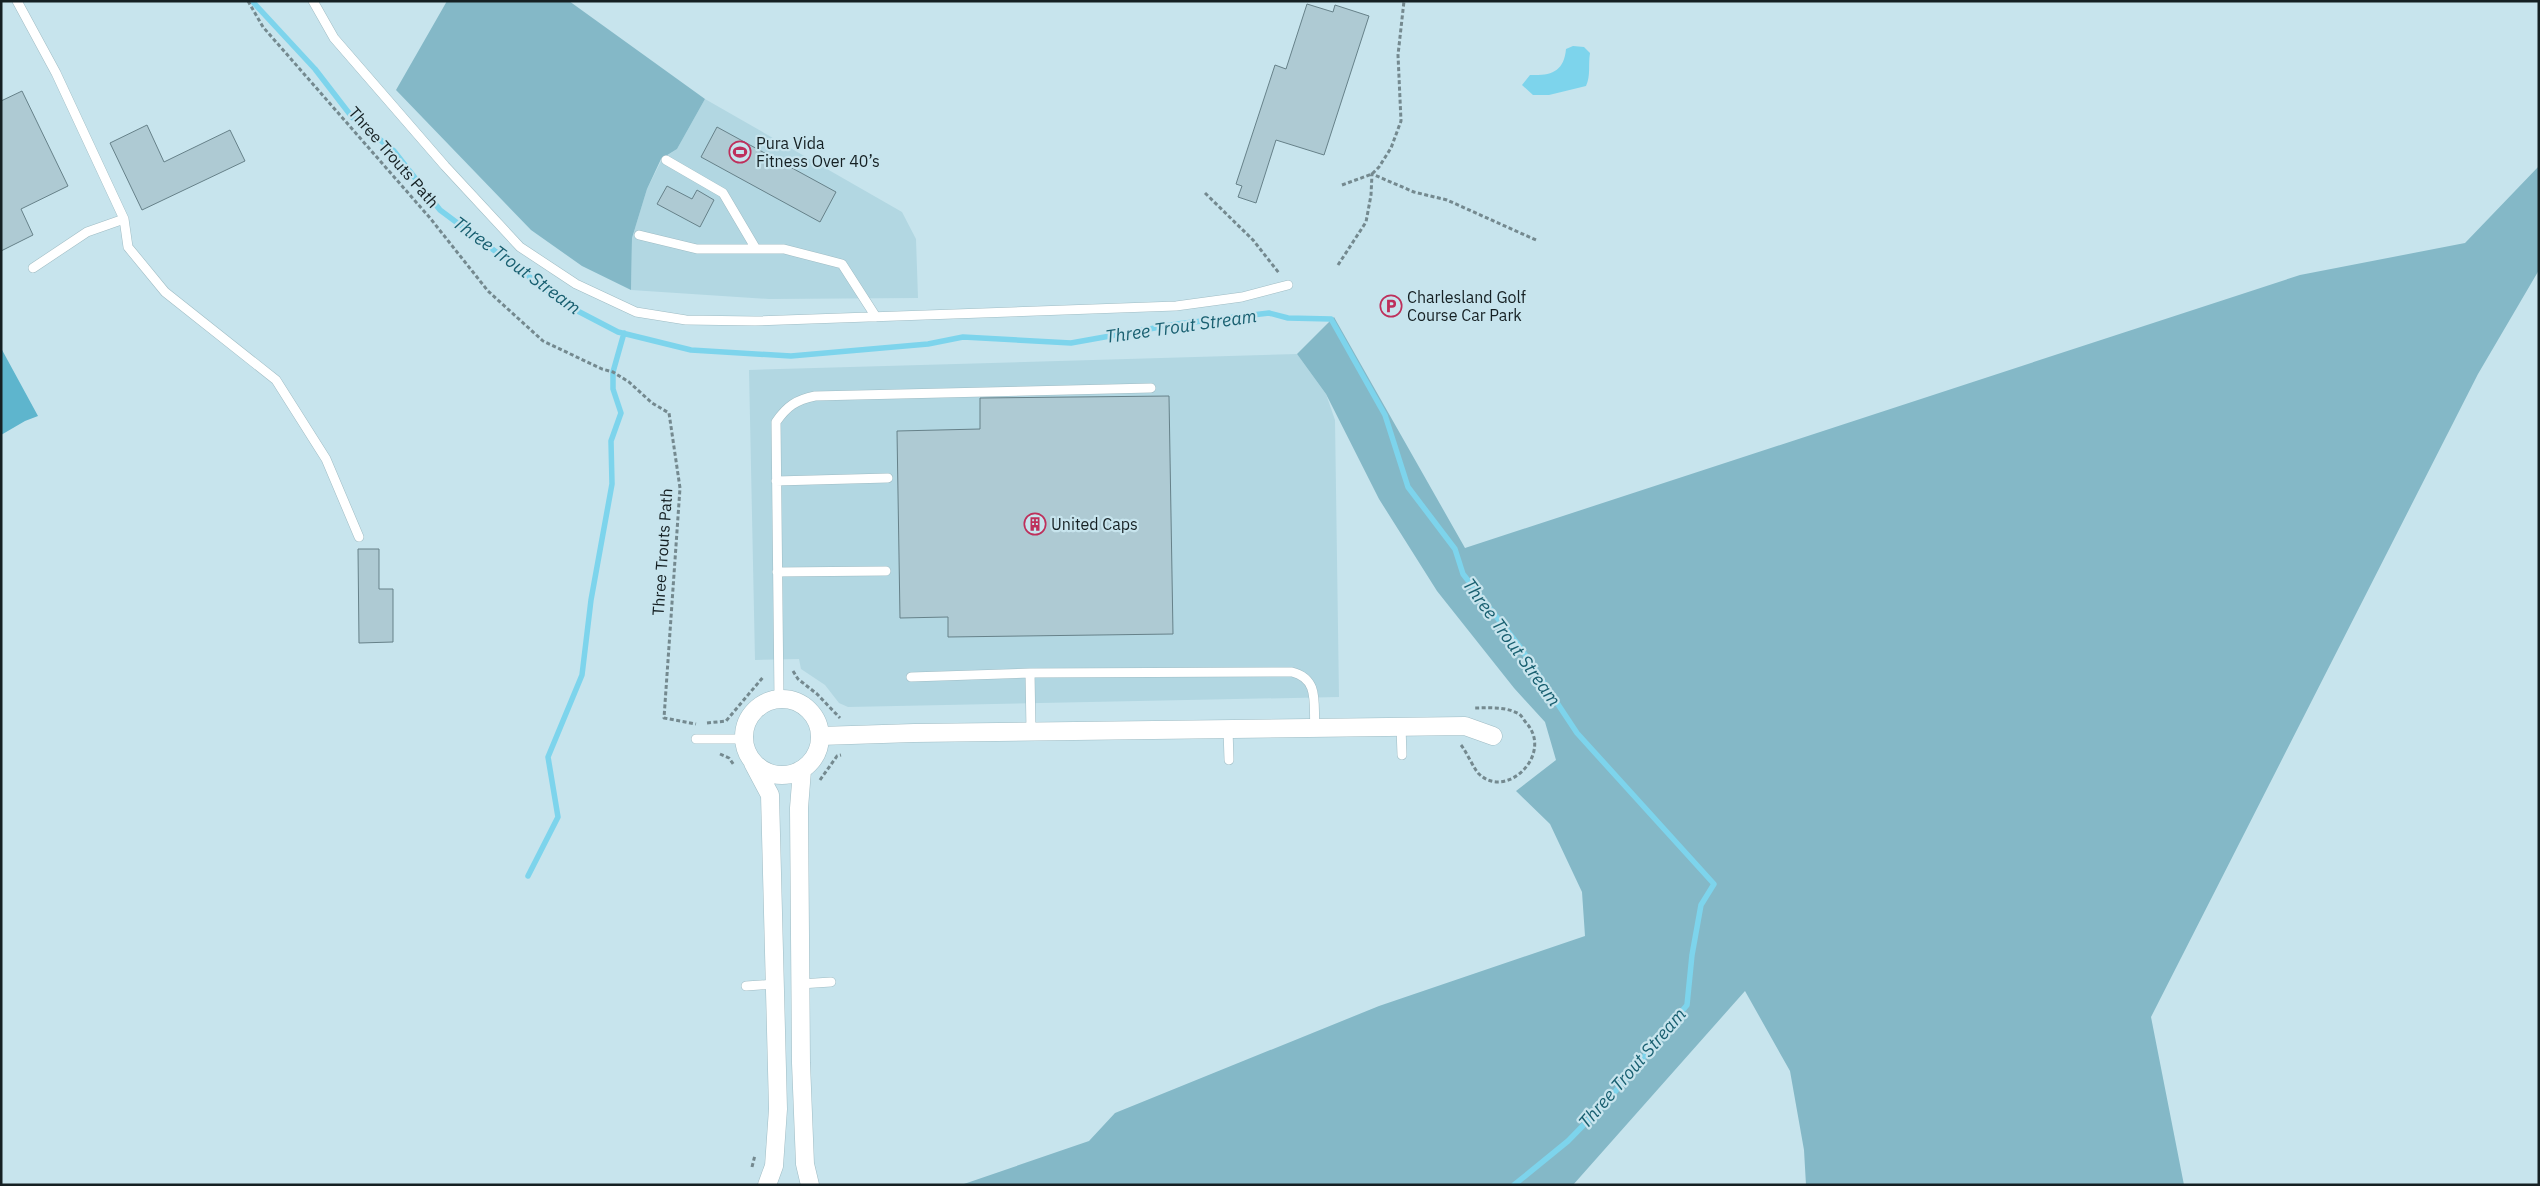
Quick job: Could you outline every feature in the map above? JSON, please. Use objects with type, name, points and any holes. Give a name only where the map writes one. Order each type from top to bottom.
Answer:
[{"type":"street","points":[[745,766],[776,775],[790,775],[802,770],[816,755],[820,736],[818,724],[812,713],[802,705],[791,700],[779,699],[762,704],[749,717],[744,728],[745,766],[770,795],[778,1110],[774,1166],[767,1185]]},
{"type":"street","points":[[820,736],[1031,731],[1465,726],[1493,736]]},
{"type":"street","points":[[802,770],[799,816],[800,984],[804,1164],[810,1185]]},
{"type":"lane","points":[[17,1],[56,73],[124,219],[128,247],[165,292],[276,380],[326,460],[359,538]]},
{"type":"lane","points":[[314,1],[334,38],[451,173],[520,246],[576,284],[636,312],[686,320],[876,317],[1176,306],[1242,297],[1288,285]]},
{"type":"lane","points":[[666,160],[723,193],[756,249]]},
{"type":"lane","points":[[33,268],[87,232],[124,219]]},
{"type":"lane","points":[[639,235],[697,249],[784,249],[842,264],[876,317]]},
{"type":"lane","points":[[779,699],[776,422],[786,408],[798,400],[815,396],[1151,388]]},
{"type":"lane","points":[[776,480],[888,478]]},
{"type":"lane","points":[[777,572],[886,571]]},
{"type":"lane","points":[[911,676],[1030,673],[1292,672],[1310,681],[1314,696],[1315,728]]},
{"type":"lane","points":[[1030,673],[1031,731]]},
{"type":"lane","points":[[1401,727],[1402,755]]},
{"type":"lane","points":[[1228,729],[1229,760]]},
{"type":"lane","points":[[696,739],[744,739]]},
{"type":"lane","points":[[800,984],[831,982]]},
{"type":"lane","points":[[746,986],[775,984]]},
{"type":"path","name":"Three Trouts Path","points":[[248,1],[263,26],[424,211],[488,291],[543,341],[602,369],[614,372],[630,382],[652,403],[670,413],[680,488],[664,718],[696,724]]},
{"type":"path","points":[[1338,265],[1366,222],[1371,195],[1372,174],[1391,148],[1401,121],[1398,55],[1404,1]]},
{"type":"path","points":[[1342,185],[1372,174],[1414,192],[1447,200],[1536,240]]},
{"type":"path","points":[[1204,193],[1253,240],[1288,285]]},
{"type":"path","points":[[696,739],[696,724],[726,721],[745,696],[756,689],[764,676],[763,668],[793,670],[798,679],[817,694],[840,718],[846,719]]},
{"type":"path","points":[[1453,742],[1460,744],[1471,757],[1478,774],[1491,780],[1510,780],[1526,770],[1536,747],[1532,731],[1519,714],[1498,708],[1471,708]]},
{"type":"path","points":[[711,753],[719,753],[745,766]]},
{"type":"path","points":[[816,783],[838,756],[846,754]]},
{"type":"path","points":[[752,1167],[757,1148]]},
{"type":"shaded area","points":[[447,1],[569,1],[705,99],[677,149],[661,159],[647,189],[632,238],[631,290],[582,266],[531,230],[396,90]]},
{"type":"shaded area","points":[[1573,46],[1584,47],[1590,53],[1586,86],[1549,95],[1533,95],[1522,85],[1530,75],[1555,71],[1563,62],[1566,49]]},
{"type":"shaded area","points":[[705,99],[902,212],[916,239],[918,298],[769,299],[631,290],[632,238],[647,189],[662,159],[677,149]]},
{"type":"shaded area","points":[[2539,166],[2539,270],[2478,374],[2151,1017],[2184,1185],[1806,1185],[1804,1150],[1790,1071],[1745,991],[1573,1185],[961,1185],[1089,1141],[1115,1113],[1379,1006],[1585,936],[1582,892],[1550,824],[1516,791],[1556,760],[1545,722],[1514,688],[1437,591],[1379,499],[1326,394],[1297,354],[1334,317],[1465,548],[2300,275],[2465,243]]},
{"type":"shaded area","points":[[1,348],[38,416],[1,435]]},
{"type":"shaded area","points":[[1297,354],[1326,394],[1335,420],[1339,697],[848,707],[839,703],[825,685],[801,669],[799,659],[755,660],[749,370]]},
{"type":"building","points":[[1307,4],[1333,12],[1335,5],[1369,16],[1324,155],[1276,140],[1256,203],[1238,197],[1242,186],[1236,184],[1275,65],[1286,69]]},
{"type":"building","points":[[22,91],[68,186],[21,209],[33,235],[1,251],[1,101]]},
{"type":"building","points":[[147,125],[164,162],[230,130],[245,161],[142,210],[110,143]]},
{"type":"building","points":[[717,127],[836,192],[820,222],[701,157]]},
{"type":"building","points":[[667,186],[692,199],[697,190],[714,200],[700,227],[657,204]]},
{"type":"building","name":"United Caps","points":[[1169,396],[1173,634],[948,637],[948,617],[900,618],[897,431],[980,429],[980,398]]},
{"type":"building","points":[[358,549],[379,549],[379,589],[393,589],[393,642],[359,643]]},
{"type":"waterway","name":"Three Trout Stream","points":[[252,1],[315,69],[352,117],[394,151],[440,210],[570,307],[618,332],[691,350],[791,356],[928,344],[963,337],[1071,343],[1177,324],[1269,313],[1288,318],[1331,319],[1385,415],[1408,487],[1455,549],[1463,574],[1520,647],[1577,733],[1714,884],[1701,905],[1692,955],[1687,1005],[1609,1099],[1568,1141],[1514,1185]]},
{"type":"waterway","points":[[528,876],[558,817],[548,757],[582,675],[591,600],[612,484],[611,441],[621,413],[613,389],[613,372],[624,333]]},
{"type":"place","name":"Pura Vida Fitness Over 40’s","points":[[740,152]]},
{"type":"place","name":"Charlesland Golf Course Car Park","points":[[1391,306]]},
{"type":"place","name":"United Caps","points":[[1035,524]]}]
